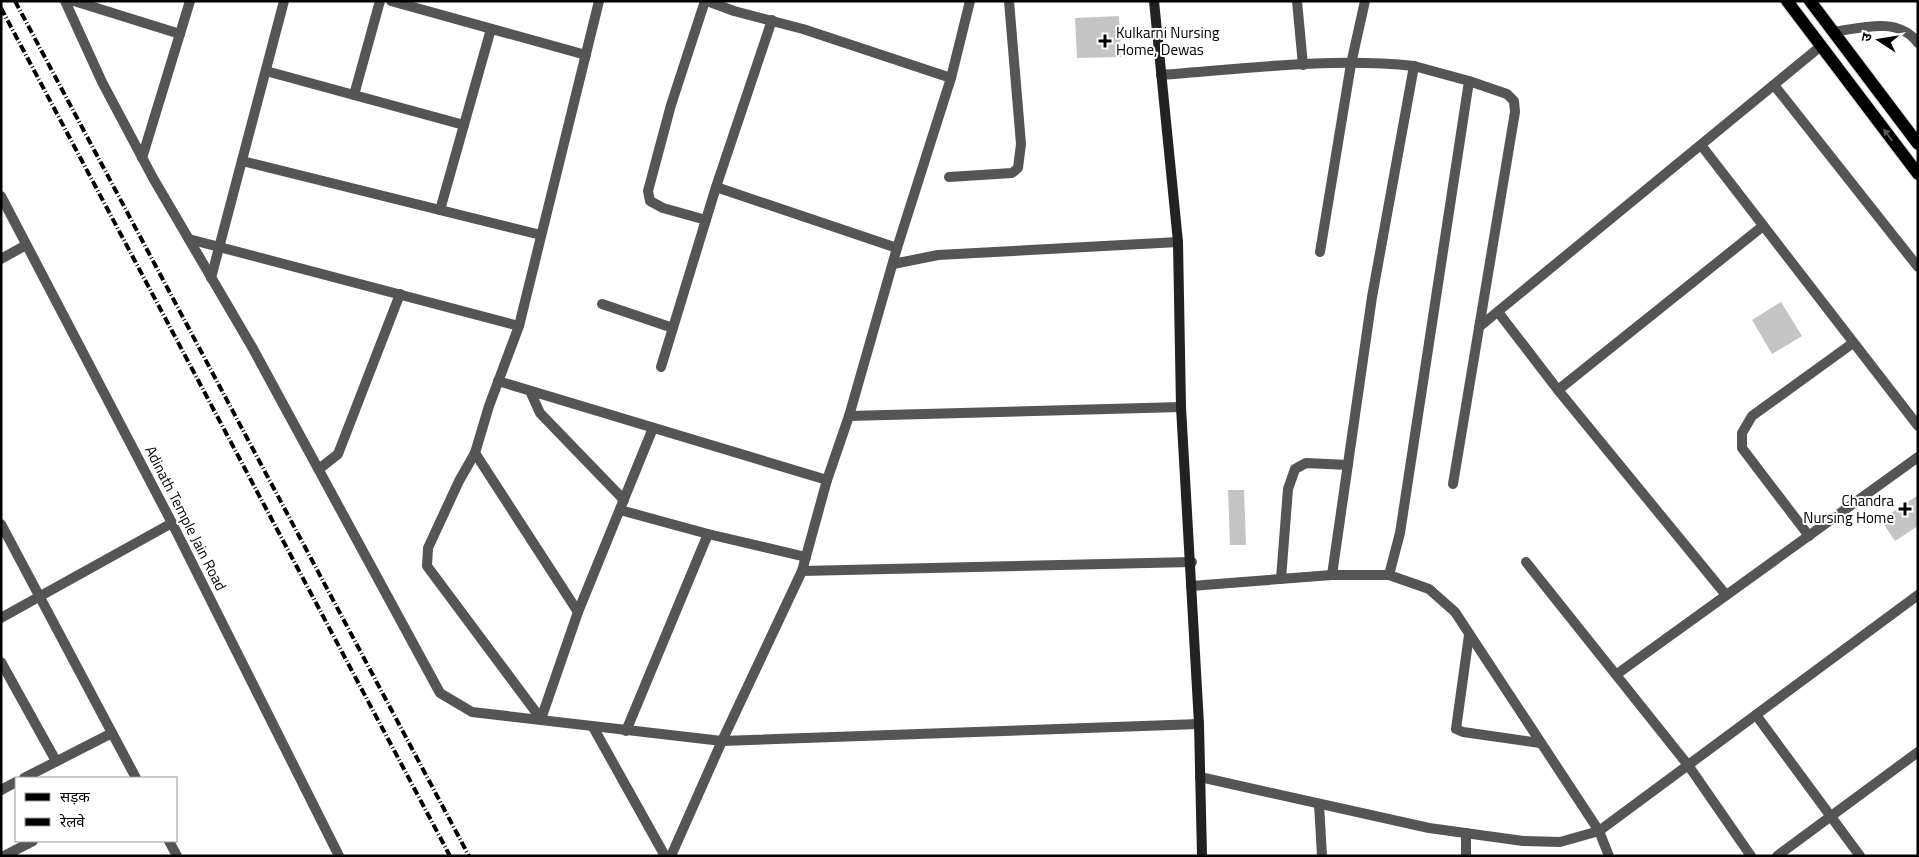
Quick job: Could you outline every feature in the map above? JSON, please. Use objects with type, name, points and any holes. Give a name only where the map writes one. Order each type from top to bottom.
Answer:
[{"type":"main road","points":[[1787,1],[1918,174]]},
{"type":"main road","points":[[1810,1],[1918,144]]},
{"type":"street","points":[[65,1],[102,82],[142,158],[319,469],[440,693],[472,712],[722,742],[1199,724]]},
{"type":"street","points":[[74,1],[180,34]]},
{"type":"street","points":[[142,158],[190,1]]},
{"type":"street","points":[[212,278],[284,1]]},
{"type":"street","points":[[354,95],[380,1]]},
{"type":"street","points":[[391,1],[586,55]]},
{"type":"street","points":[[541,719],[427,566],[428,548],[459,481],[475,453],[498,381],[519,326],[599,1]]},
{"type":"street","points":[[706,220],[663,208],[650,201],[648,191],[671,105],[706,1],[734,11],[772,20],[951,78]]},
{"type":"street","points":[[671,856],[802,571],[827,480],[849,416],[897,248],[951,78],[970,1]]},
{"type":"street","points":[[949,177],[1012,173],[1018,168],[1021,144],[1009,1]]},
{"type":"street","points":[[1154,1],[1178,242],[1182,407],[1192,562],[1191,586],[1199,724],[1202,856]]},
{"type":"street","points":[[1297,1],[1303,65]]},
{"type":"street","points":[[1320,252],[1351,64],[1365,1]]},
{"type":"street","points":[[661,367],[716,187],[772,20]]},
{"type":"street","points":[[1834,32],[1885,24],[1911,34],[1918,43]]},
{"type":"street","points":[[440,210],[490,29]]},
{"type":"street","points":[[1479,327],[1821,46]]},
{"type":"street","points":[[1161,75],[1303,65],[1386,63],[1414,66],[1469,81],[1507,94],[1514,101],[1515,112],[1453,484]]},
{"type":"street","points":[[1332,576],[1372,297],[1414,66]]},
{"type":"street","points":[[266,70],[464,126]]},
{"type":"street","points":[[1389,574],[1400,533],[1469,81]]},
{"type":"street","points":[[1774,85],[1918,267]]},
{"type":"street","points":[[1700,145],[1918,426]]},
{"type":"street","points":[[242,161],[541,235]]},
{"type":"street","points":[[716,187],[897,248]]},
{"type":"street","name":"Adinath Temple Jain Road","points":[[1,196],[172,523],[339,856]]},
{"type":"street","points":[[1558,390],[1763,226]]},
{"type":"street","points":[[189,239],[519,326]]},
{"type":"street","points":[[893,264],[938,255],[1178,242]]},
{"type":"street","points":[[1,259],[26,245]]},
{"type":"street","points":[[319,469],[338,454],[400,294]]},
{"type":"street","points":[[602,304],[673,328]]},
{"type":"street","points":[[1498,312],[1558,390],[1726,595]]},
{"type":"street","points":[[1809,536],[1742,448],[1742,433],[1752,416],[1854,343]]},
{"type":"street","points":[[498,381],[827,480]]},
{"type":"street","points":[[530,391],[540,413],[624,500]]},
{"type":"street","points":[[849,416],[1182,407]]},
{"type":"street","points":[[541,719],[578,612],[653,428]]},
{"type":"street","points":[[475,453],[578,612]]},
{"type":"street","points":[[1617,674],[1918,457]]},
{"type":"street","points":[[1281,579],[1288,489],[1295,469],[1306,463],[1348,465]]},
{"type":"street","points":[[620,510],[708,534],[806,557]]},
{"type":"street","points":[[1,618],[172,523]]},
{"type":"street","points":[[1,524],[5,539],[40,596],[135,777]]},
{"type":"street","points":[[626,731],[708,534]]},
{"type":"street","points":[[802,571],[1192,562]]},
{"type":"street","points":[[1526,562],[1688,765],[1751,856]]},
{"type":"street","points":[[1191,586],[1281,579],[1389,574],[1429,589],[1455,612],[1599,831],[1609,856]]},
{"type":"street","points":[[1200,777],[1429,828],[1523,840],[1560,842],[1599,831],[1918,595]]},
{"type":"street","points":[[1469,635],[1456,729],[1463,732],[1540,743]]},
{"type":"street","points":[[1,662],[56,761]]},
{"type":"street","points":[[1756,715],[1860,856]]},
{"type":"street","points":[[593,727],[665,856]]},
{"type":"street","points":[[26,777],[112,733]]},
{"type":"street","points":[[1777,856],[1792,851],[1831,816],[1916,758]]},
{"type":"street","points":[[2,788],[15,782]]},
{"type":"street","points":[[1319,804],[1322,856]]},
{"type":"street","points":[[1466,833],[1466,856]]},
{"type":"street","points":[[4,856],[31,842]]},
{"type":"street","points":[[169,842],[173,854]]},
{"type":"building","points":[[1119,16],[1121,57],[1077,58],[1075,18]]},
{"type":"building","points":[[1781,302],[1802,336],[1772,354],[1752,320]]},
{"type":"building","points":[[1228,490],[1244,490],[1246,545],[1230,545]]},
{"type":"building","points":[[1918,495],[1918,526],[1895,541],[1881,520]]},
{"type":"railway","points":[[15,1],[469,856]]},
{"type":"railway","points":[[1,8],[450,856]]},
{"type":"place","name":"Kulkarni Nursing Home, Dewas","points":[[1105,41]]},
{"type":"place","name":"Chandra Nursing Home","points":[[1905,509]]}]
